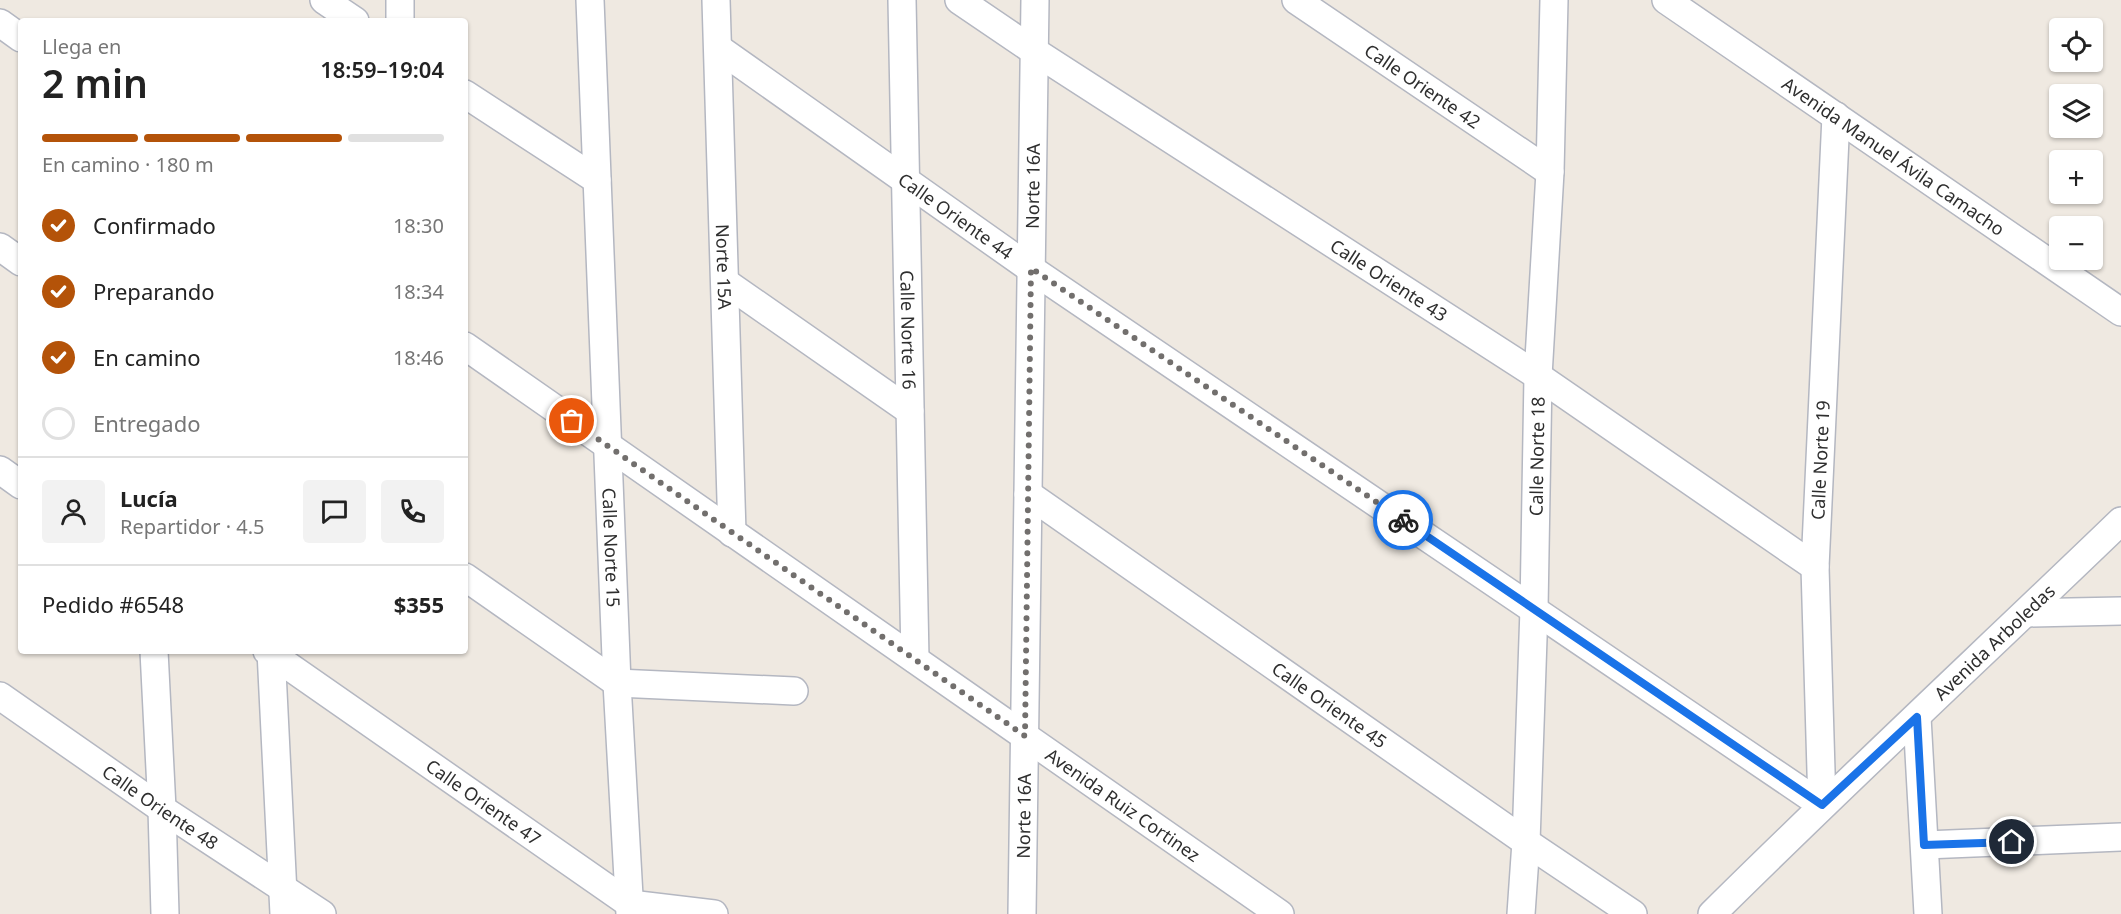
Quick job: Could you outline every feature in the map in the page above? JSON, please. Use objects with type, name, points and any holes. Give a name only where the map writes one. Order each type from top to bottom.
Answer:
[{"type":"street","points":[[324,0],[351,18]]},
{"type":"street","points":[[400,0],[400,18]]},
{"type":"street","name":"Calle Norte 15","points":[[590,0],[617,683],[630,909]]},
{"type":"street","name":"Norte 15A","points":[[716,0],[732,532]]},
{"type":"street","name":"Calle Norte 16","points":[[902,0],[915,659]]},
{"type":"street","name":"Calle Oriente 43","points":[[959,0],[1034,51],[1538,376],[1815,567]]},
{"type":"street","name":"Norte 16A","points":[[1022,914],[1035,0]]},
{"type":"street","name":"Calle Oriente 42","points":[[1296,0],[1550,172]]},
{"type":"street","name":"Calle Norte 18","points":[[1521,914],[1526,842],[1534,609],[1538,376],[1550,172],[1554,0]]},
{"type":"street","name":"Avenida Manuel Ávila Camacho","points":[[1666,0],[1694,10],[1836,116],[2121,312]]},
{"type":"street","points":[[0,23],[18,36]]},
{"type":"street","name":"Calle Oriente 44","points":[[718,48],[1031,268],[1822,805]]},
{"type":"street","points":[[468,96],[597,180]]},
{"type":"street","name":"Calle Norte 19","points":[[1822,805],[1815,567],[1836,116]]},
{"type":"street","points":[[0,247],[18,260]]},
{"type":"street","points":[[725,282],[910,411]]},
{"type":"street","name":"Avenida Ruiz Cortinez","points":[[468,348],[1274,912]]},
{"type":"street","points":[[0,470],[18,483]]},
{"type":"street","name":"Calle Oriente 45","points":[[1028,494],[1526,842],[1633,914]]},
{"type":"street","name":"Avenida Arboledas","points":[[1712,914],[1822,805],[2121,521]]},
{"type":"street","points":[[468,579],[617,683],[794,691]]},
{"type":"street","points":[[2026,613],[2121,611]]},
{"type":"street","points":[[154,654],[165,914]]},
{"type":"street","points":[[270,654],[283,901]]},
{"type":"street","name":"Calle Oriente 47","points":[[273,654],[630,909],[714,914]]},
{"type":"street","name":"Calle Oriente 48","points":[[0,696],[162,809],[283,901],[322,914]]},
{"type":"street","points":[[1917,717],[1928,914]]},
{"type":"street","points":[[1924,845],[2121,837]]},
{"type":"way so far","points":[[572,421],[1025,736],[1031,268],[1403,520]]},
{"type":"route","points":[[1403,520],[1822,805],[1917,717],[1924,845],[2012,842]]}]
